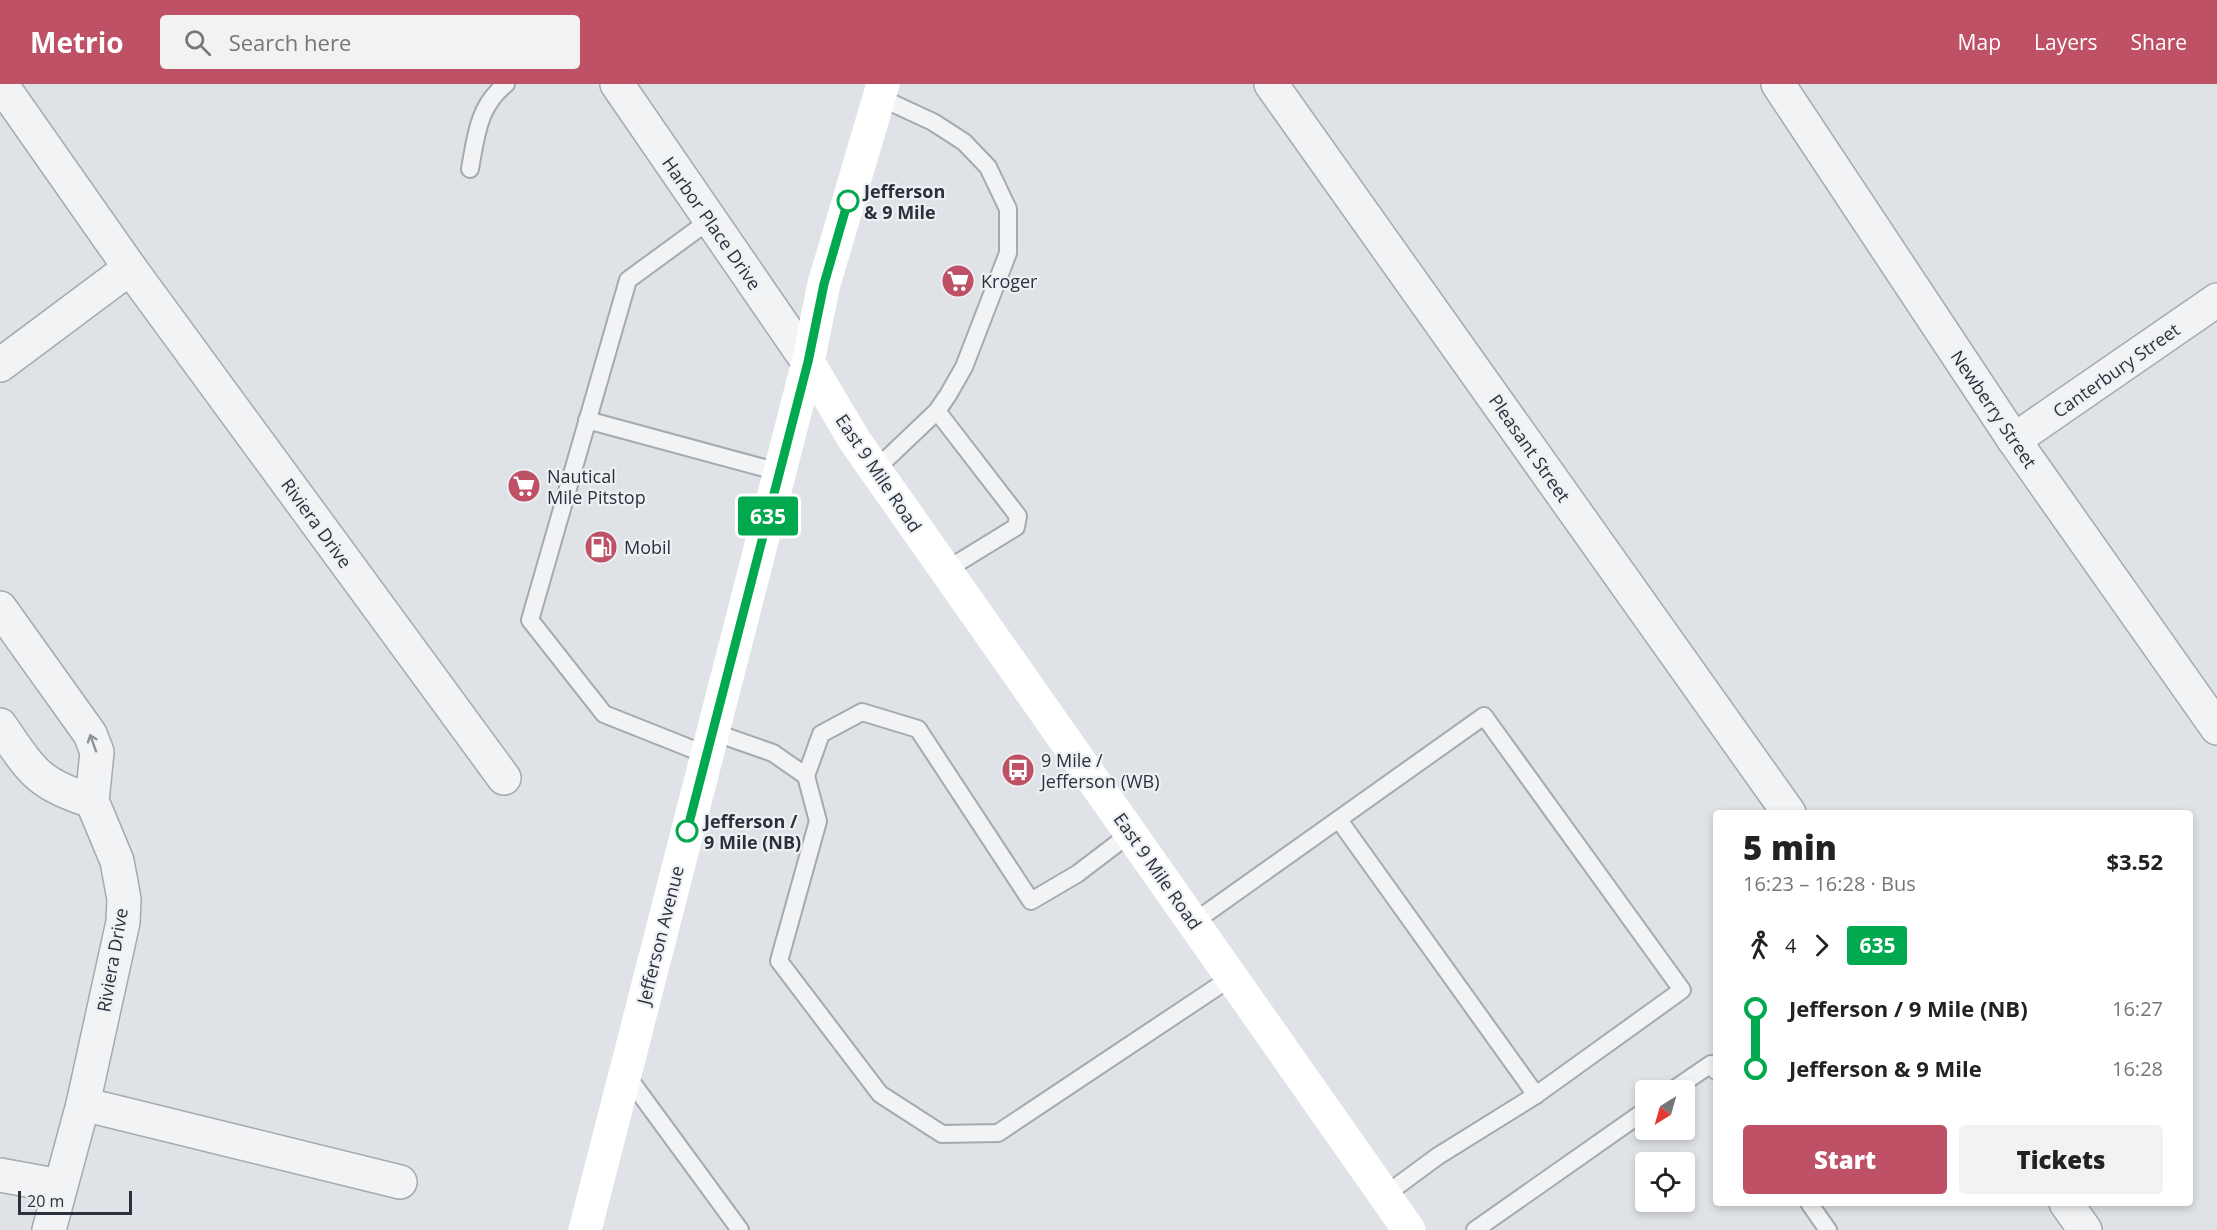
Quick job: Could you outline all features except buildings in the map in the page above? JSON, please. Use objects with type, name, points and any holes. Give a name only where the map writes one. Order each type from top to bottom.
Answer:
[{"type":"main road","name":"Jefferson Avenue","points":[[585,1230],[808,362],[824,284],[881,90]]},
{"type":"main road","name":"East 9 Mile Road","points":[[808,362],[875,470],[1410,1230]]},
{"type":"street","name":"Riviera Drive","points":[[1,84],[130,268],[504,778]]},
{"type":"street","name":"Harbor Place Drive","points":[[616,84],[808,362]]},
{"type":"street","name":"Pleasant Street","points":[[1271,84],[1787,810]]},
{"type":"street","name":"Newberry Street","points":[[1778,84],[2014,440],[2217,728]]},
{"type":"street","points":[[0,365],[130,268]]},
{"type":"street","name":"Canterbury Street","points":[[2014,440],[2217,300]]},
{"type":"street","points":[[0,608],[90,734],[97,752],[92,801],[61,791],[38,777],[0,725]]},
{"type":"street","name":"Riviera Drive","points":[[49,1230],[83,1104],[123,922],[124,899],[117,861],[92,801]]},
{"type":"street","points":[[83,1104],[400,1182]]},
{"type":"street","points":[[0,1175],[60,1186]]},
{"type":"street","points":[[2068,1206],[2085,1230]]},
{"type":"lane","points":[[470,169],[478,125],[491,95],[506,84]]},
{"type":"lane","points":[[875,470],[937,411],[964,367],[1008,254],[1008,209],[988,167],[964,142],[881,90]]},
{"type":"lane","points":[[711,220],[628,280],[530,620],[604,714],[710,743],[773,753],[806,776]]},
{"type":"lane","points":[[937,411],[1018,516],[1016,527],[1003,537],[946,570]]},
{"type":"lane","points":[[587,420],[779,472]]},
{"type":"lane","points":[[1131,833],[1077,874],[1031,901],[918,729],[862,712],[821,734],[806,776],[818,821],[779,961],[880,1094],[942,1134],[998,1133],[1232,977]]},
{"type":"lane","points":[[1194,922],[1484,716],[1682,990],[1536,1095],[1438,1156],[1385,1195]]},
{"type":"lane","points":[[1340,820],[1536,1095]]},
{"type":"lane","points":[[1688,1080],[1711,1064],[1713,1067]]},
{"type":"lane","points":[[625,1073],[740,1230]]},
{"type":"lane","points":[[1475,1230],[1635,1118]]},
{"type":"lane","points":[[1811,1206],[1828,1230]]},
{"type":"bus line","name":"635","points":[[687,831],[808,362],[824,284],[848,201]]},
{"type":"place","name":"Jefferson & 9 Mile","points":[[848,201]]},
{"type":"place","name":"Kroger","points":[[958,281]]},
{"type":"place","name":"Nautical Mile Pitstop","points":[[524,486]]},
{"type":"place","name":"Mobil","points":[[601,547]]},
{"type":"place","name":"9 Mile / Jefferson (WB)","points":[[1018,770]]},
{"type":"place","name":"Jefferson / 9 Mile (NB)","points":[[687,831]]}]
